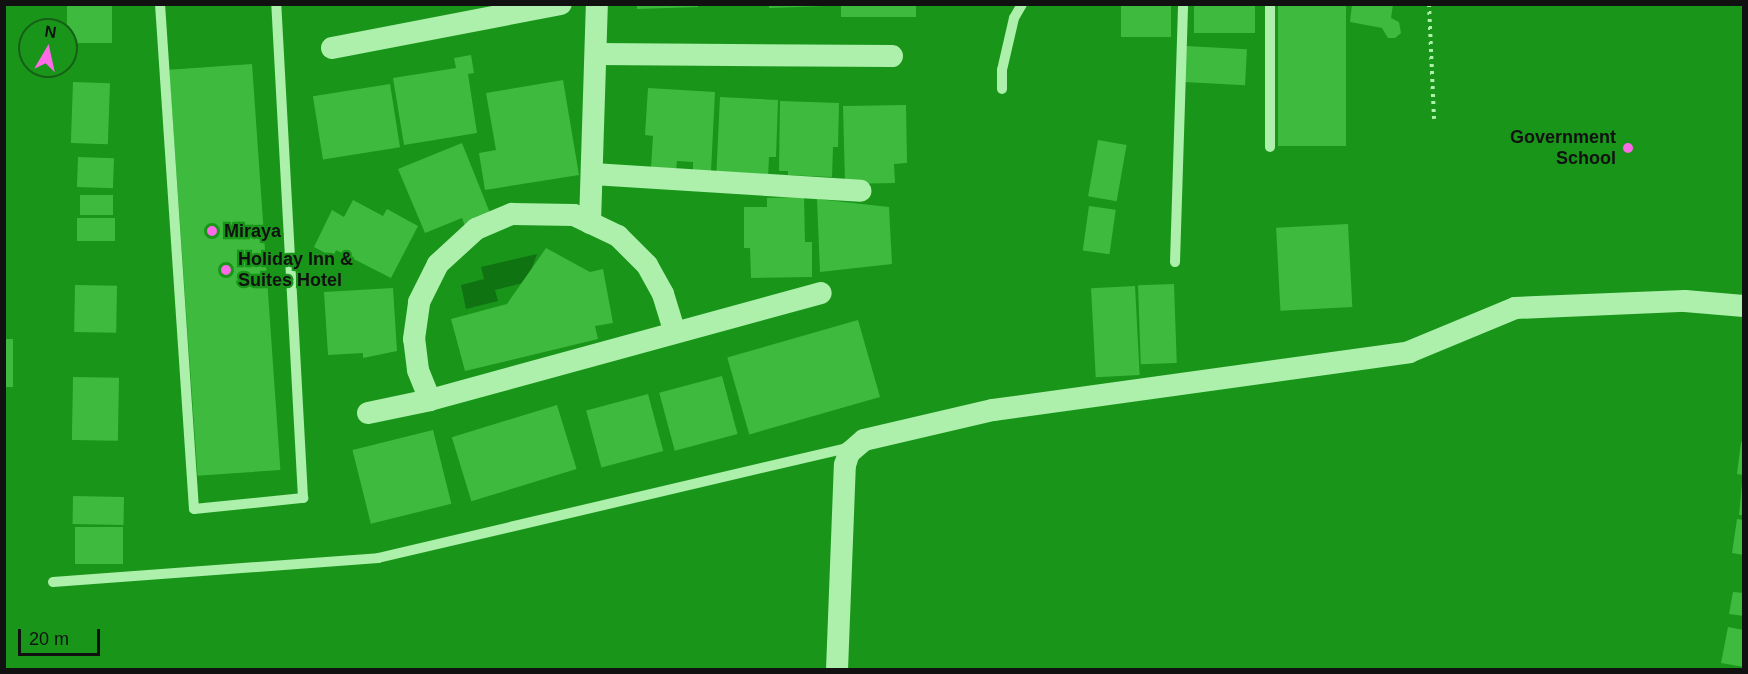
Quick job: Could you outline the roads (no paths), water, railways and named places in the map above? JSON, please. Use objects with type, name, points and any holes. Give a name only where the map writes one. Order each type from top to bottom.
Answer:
[{"type":"street","points":[[332,48],[561,4]]},
{"type":"street","points":[[590,223],[597,4]]},
{"type":"street","points":[[597,54],[892,56]]},
{"type":"street","points":[[593,174],[860,191]]},
{"type":"street","points":[[430,400],[418,370],[414,339],[419,302],[438,264],[476,229],[512,214],[574,214],[618,236],[647,265],[663,294],[674,330]]},
{"type":"street","points":[[368,412],[430,400],[674,330],[820,293]]},
{"type":"street","points":[[837,669],[845,465],[855,446],[864,440],[993,410],[1409,352],[1515,308],[1684,301],[1743,306]]},
{"type":"lane","points":[[160,4],[194,509],[303,498],[276,4]]},
{"type":"lane","points":[[1002,89],[1002,70],[1014,18],[1022,4]]},
{"type":"lane","points":[[1175,262],[1184,4]]},
{"type":"lane","points":[[1270,4],[1270,147]]},
{"type":"lane","points":[[52,582],[378,558],[855,446]]},
{"type":"place","name":"Government School","points":[[1628,148]]},
{"type":"place","name":"Miraya","points":[[212,231]]},
{"type":"place","name":"Holiday Inn & Suites Hotel","points":[[226,270]]}]
